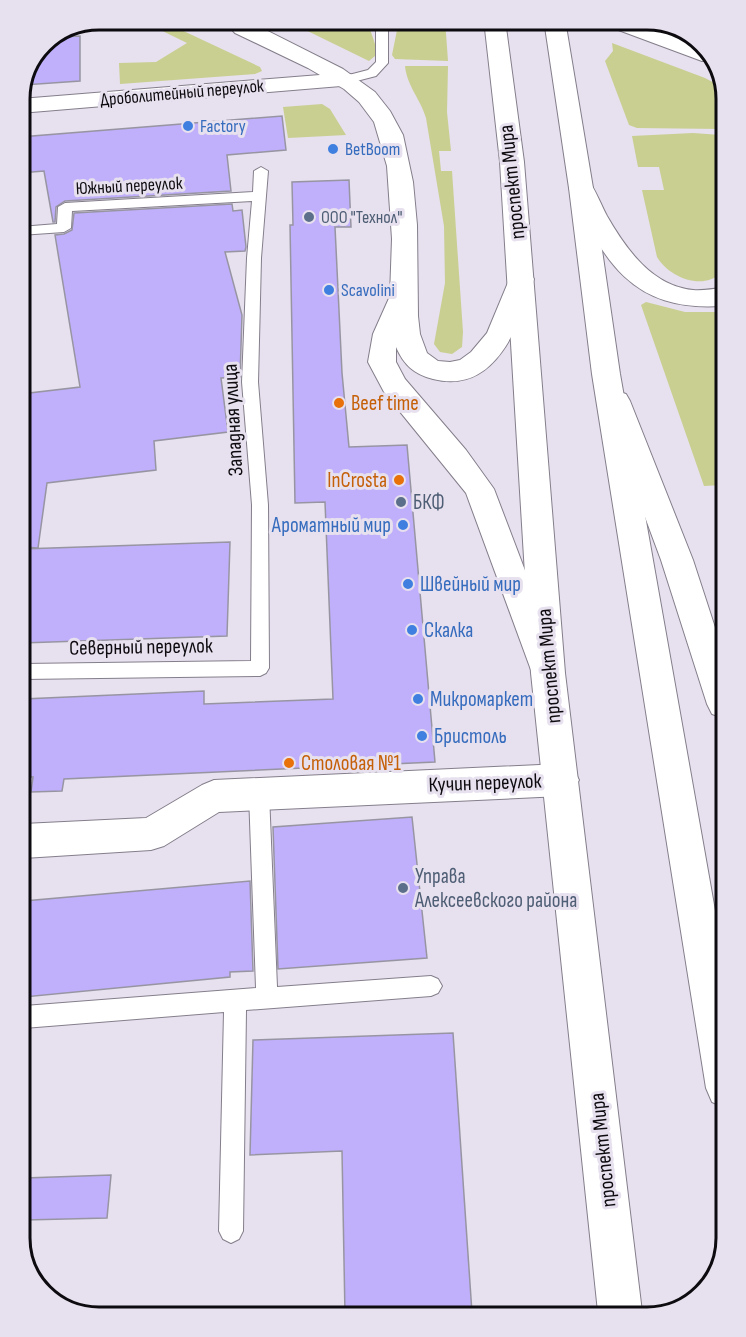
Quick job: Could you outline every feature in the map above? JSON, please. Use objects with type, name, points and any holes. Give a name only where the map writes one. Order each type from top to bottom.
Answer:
[{"type":"street","points":[[250,30],[345,80],[379,110],[391,136],[404,207],[403,297],[411,349],[417,360],[428,367],[445,372],[470,367],[489,350],[505,322],[521,279]]},
{"type":"street","name":"проспект Мира","points":[[495,30],[512,162],[548,673],[619,1307]]},
{"type":"street","points":[[556,30],[581,188],[606,374],[716,1028]]},
{"type":"street","points":[[640,30],[697,51]]},
{"type":"street","name":"Дроболитейный переулок","points":[[30,105],[345,80]]},
{"type":"street","points":[[581,188],[597,221],[618,254],[638,278],[666,294],[686,299],[716,297]]},
{"type":"street","points":[[403,297],[386,334],[382,362],[394,385],[456,458],[479,489],[548,673]]},
{"type":"street","points":[[606,374],[677,560],[716,679]]},
{"type":"street","name":"Кучин переулок","points":[[30,841],[151,834],[214,796],[561,780]]},
{"type":"lane","points":[[345,80],[372,73],[382,63],[382,30]]},
{"type":"lane","name":"Западная улица","points":[[260,668],[260,505],[250,382],[254,258],[261,171]]},
{"type":"lane","name":"Южный переулок","points":[[30,230],[64,228],[65,207],[259,196]]},
{"type":"lane","name":"Северный переулок","points":[[30,672],[260,668]]},
{"type":"lane","points":[[259,794],[267,998]]},
{"type":"lane","points":[[30,1017],[431,986]]},
{"type":"lane","points":[[231,1231],[235,1001]]},
{"type":"green space","points":[[160,30],[181,30],[260,67],[262,71],[255,74],[120,84],[119,63],[156,62],[187,43]]},
{"type":"green space","points":[[305,30],[370,30],[375,44],[375,56],[369,61]]},
{"type":"green space","points":[[397,30],[446,30],[448,61],[395,59],[392,55]]},
{"type":"green space","points":[[612,43],[714,83],[716,129],[637,128],[629,125],[605,61],[613,51]]},
{"type":"green space","points":[[405,66],[448,66],[447,112],[451,151],[439,151],[441,171],[452,171],[463,332],[462,347],[452,354],[440,352],[434,344],[445,283],[444,226],[426,118],[408,80]]},
{"type":"green space","points":[[322,104],[330,109],[346,135],[288,138],[283,107]]},
{"type":"green space","points":[[693,133],[716,135],[716,276],[713,278],[696,281],[678,276],[662,264],[657,257],[642,190],[664,190],[659,167],[638,167],[632,136]]},
{"type":"green space","points":[[646,302],[685,312],[716,312],[716,485],[704,486],[641,305]]},
{"type":"building","points":[[69,36],[80,36],[80,81],[31,84],[37,68],[44,57],[53,47]]},
{"type":"building","points":[[282,116],[286,150],[227,155],[231,191],[65,201],[56,207],[55,222],[53,222],[44,171],[30,172],[30,136]]},
{"type":"building","points":[[349,180],[351,227],[335,227],[342,373],[349,447],[407,445],[435,762],[64,779],[62,791],[31,792],[33,777],[30,777],[30,699],[204,691],[204,704],[333,699],[325,502],[295,503],[290,225],[293,225],[292,182]]},
{"type":"building","points":[[232,204],[233,211],[242,210],[245,251],[225,252],[242,315],[240,377],[221,378],[228,432],[154,441],[156,470],[47,483],[38,548],[30,548],[30,393],[80,387],[55,235],[72,230],[74,213]]},
{"type":"building","points":[[230,542],[227,636],[30,643],[30,549]]},
{"type":"building","points":[[412,817],[427,958],[278,969],[273,827]]},
{"type":"building","points":[[250,881],[253,971],[230,972],[230,977],[30,996],[30,900]]},
{"type":"building","points":[[453,1033],[472,1307],[345,1307],[342,1151],[250,1155],[253,1040]]},
{"type":"building","points":[[111,1175],[107,1218],[30,1220],[30,1178]]},
{"type":"place","name":"Factory","points":[[188,126]]},
{"type":"place","name":"BetBoom","points":[[333,149]]},
{"type":"place","name":"ООО \"Технол\"","points":[[309,217]]},
{"type":"place","name":"Scavolini","points":[[329,290]]},
{"type":"place","name":"Beef time","points":[[339,403]]},
{"type":"place","name":"InCrosta","points":[[399,480]]},
{"type":"place","name":"БКФ","points":[[401,502]]},
{"type":"place","name":"Ароматный мир","points":[[403,525]]},
{"type":"place","name":"Швейный мир","points":[[408,584]]},
{"type":"place","name":"Скалка","points":[[412,630]]},
{"type":"place","name":"Микромаркет","points":[[418,699]]},
{"type":"place","name":"Бристоль","points":[[422,736]]},
{"type":"place","name":"Столовая №1","points":[[289,763]]},
{"type":"place","name":"Управа Алексеевского района","points":[[403,888]]}]
